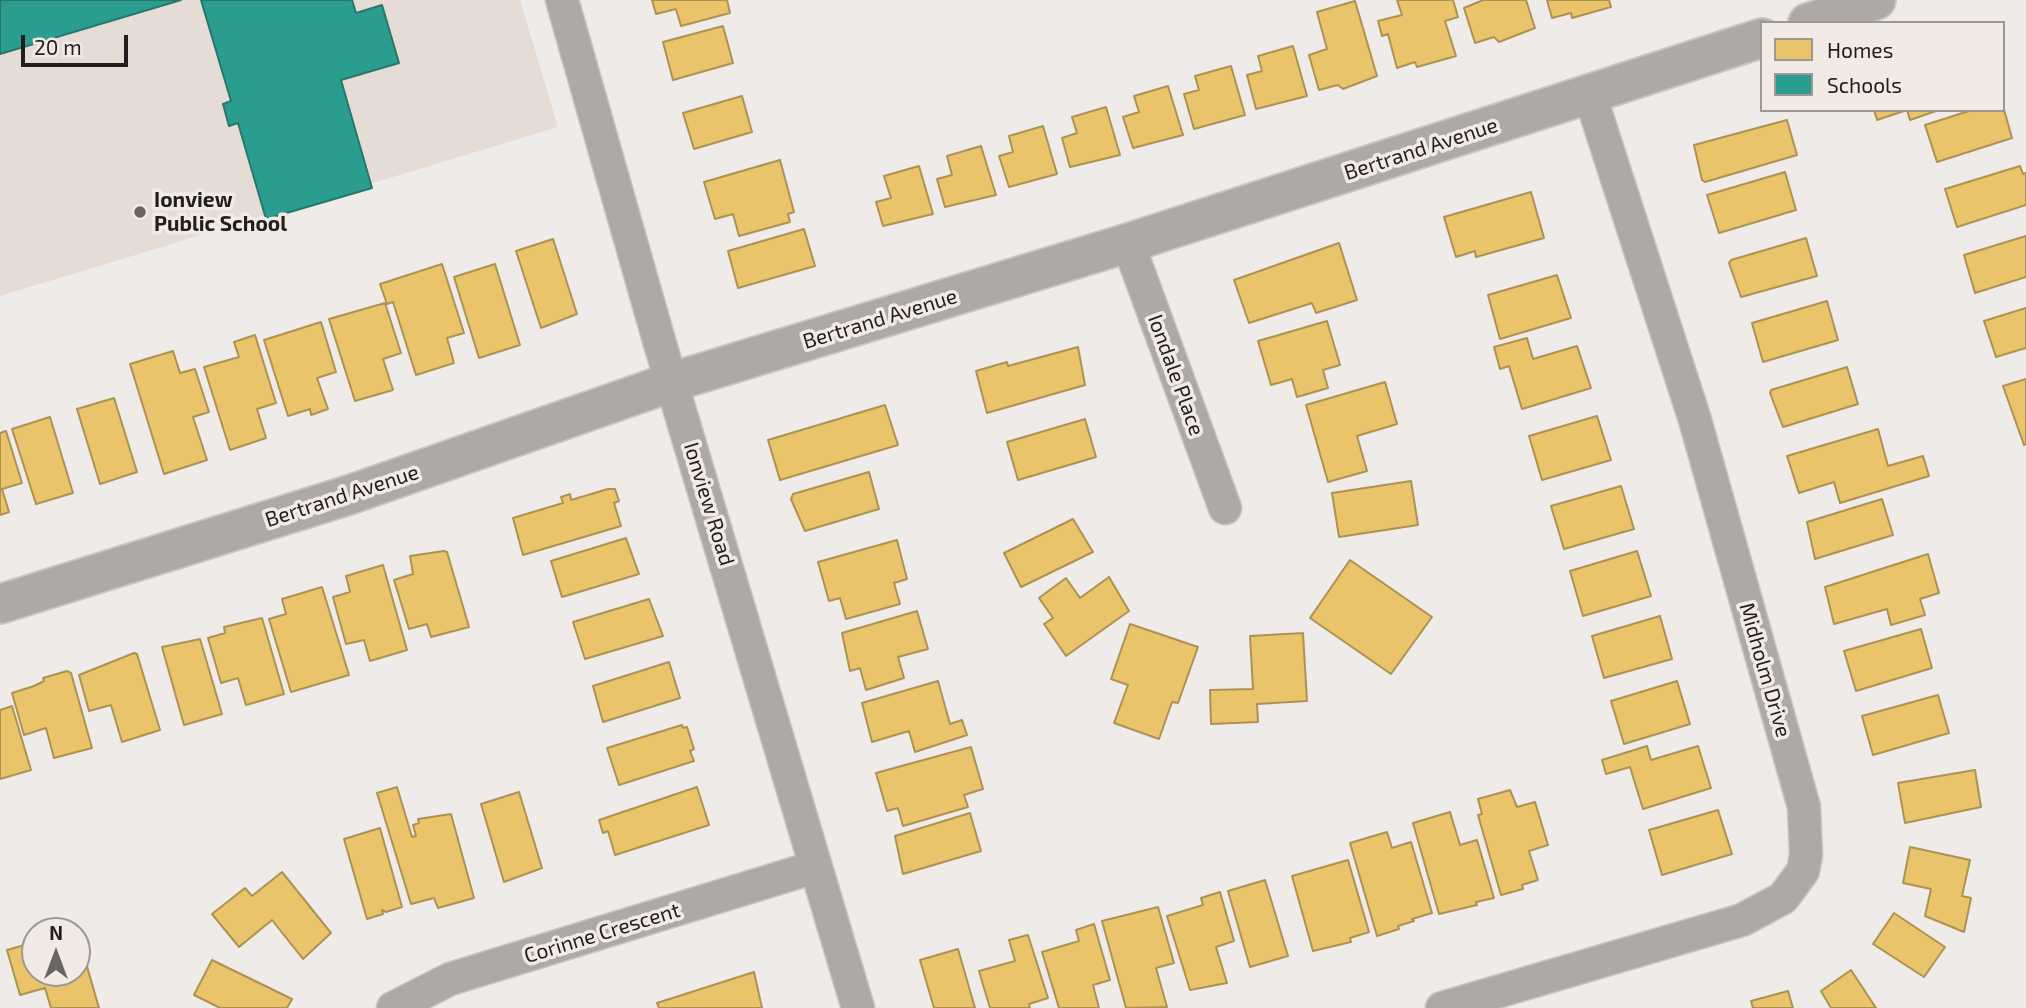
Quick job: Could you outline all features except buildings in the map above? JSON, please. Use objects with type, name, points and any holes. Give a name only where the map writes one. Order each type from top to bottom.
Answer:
[{"type":"street","name":"Ionview Road","points":[[562,0],[858,1008]]},
{"type":"street","points":[[1814,21],[1876,0]]},
{"type":"street","name":"Bertrand Avenue","points":[[0,604],[349,495],[672,382],[1128,243],[1760,39]]},
{"type":"street","name":"Midholm Drive","points":[[1442,1008],[1742,920],[1783,898],[1803,872],[1806,855],[1804,807],[1699,434],[1590,95]]},
{"type":"street","name":"Iondale Place","points":[[1128,243],[1225,508]]},
{"type":"street","name":"Corinne Crescent","points":[[393,1008],[450,979],[816,867]]},
{"type":"shaded area","name":"Ionview Public School","points":[[0,0],[520,0],[558,127],[0,296]]},
{"type":"place","name":"Ionview Public School","points":[[140,212]]}]
